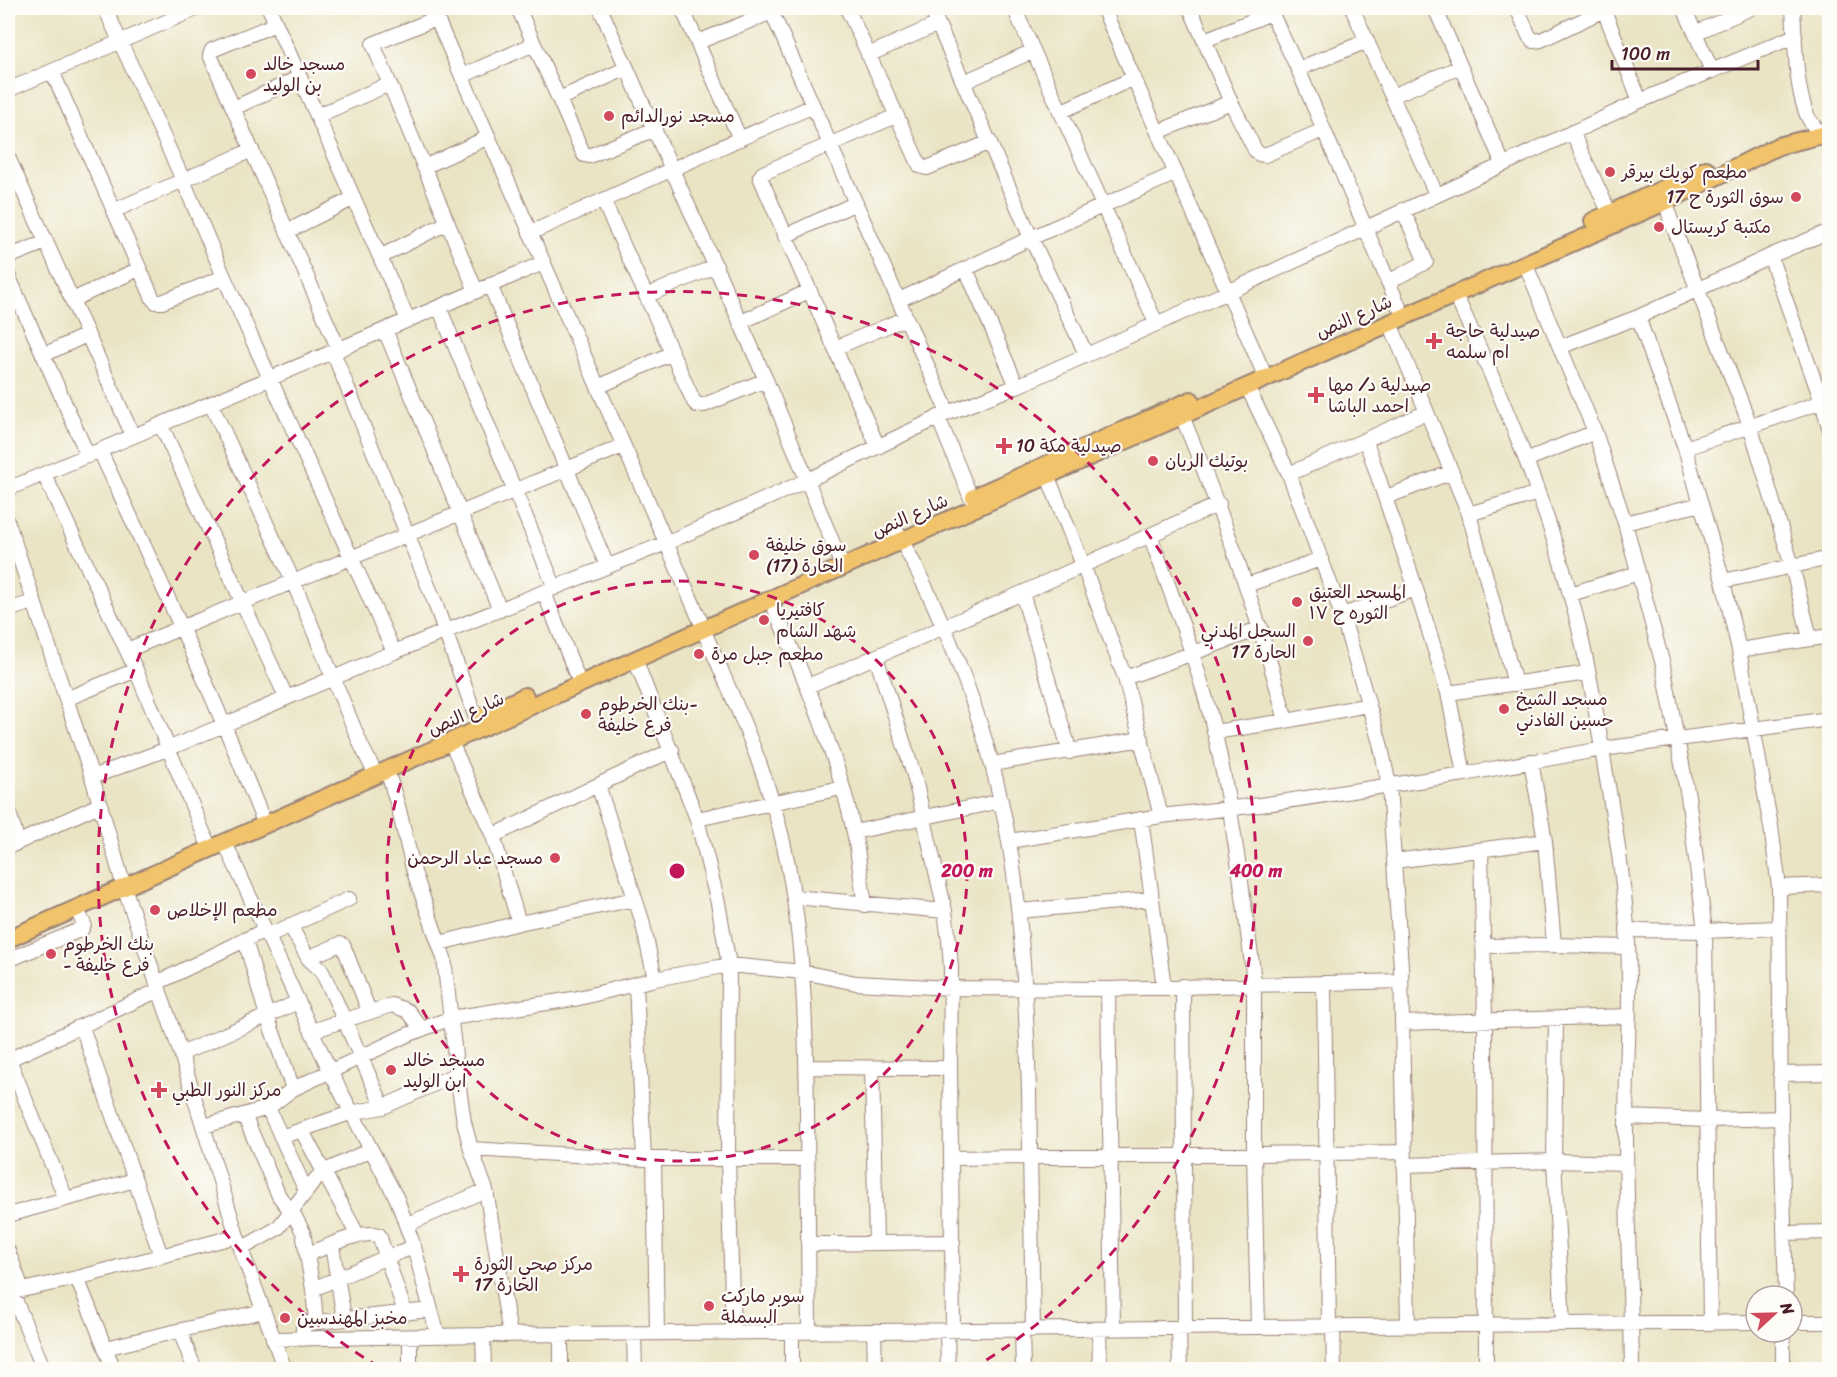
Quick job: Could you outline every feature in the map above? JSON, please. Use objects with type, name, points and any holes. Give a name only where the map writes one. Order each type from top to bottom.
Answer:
[{"type":"main road","name":"شارع النص","points":[[8,939],[76,908],[206,839],[261,815],[451,742],[576,674],[771,600],[971,498],[1399,307],[1455,294],[1525,263],[1665,195],[1776,136],[1825,132]]},
{"type":"main road","name":"شارع النص","points":[[8,928],[225,843],[378,770],[476,718],[501,713],[635,659],[839,558],[1048,477],[1390,323],[1433,298],[1610,214],[1665,195]]},
{"type":"street","points":[[105,8],[394,652]]},
{"type":"street","points":[[269,8],[408,320]]},
{"type":"street","points":[[518,8],[584,155],[587,156],[655,129]]},
{"type":"street","points":[[682,8],[740,139]]},
{"type":"street","points":[[847,8],[918,162],[923,168],[990,142]]},
{"type":"street","points":[[931,8],[1031,238],[1086,354]]},
{"type":"street","points":[[1014,8],[1156,323]]},
{"type":"street","points":[[1103,8],[1262,369]]},
{"type":"street","points":[[1190,8],[1231,102],[1259,154],[1264,155],[1323,130]]},
{"type":"street","points":[[1352,8],[1436,194]]},
{"type":"street","points":[[1435,8],[1503,164]]},
{"type":"street","points":[[1517,8],[1529,36],[1534,41],[1604,9],[1640,101]]},
{"type":"street","points":[[1684,8],[1712,71]]},
{"type":"street","points":[[1695,33],[1751,8]]},
{"type":"street","points":[[1793,8],[1800,90],[1806,112],[1825,132]]},
{"type":"street","points":[[8,90],[191,9]]},
{"type":"street","points":[[606,9],[627,68],[741,322],[839,558]]},
{"type":"street","points":[[698,42],[771,10],[899,300],[943,415],[971,498]]},
{"type":"street","points":[[1205,40],[1270,10],[1298,69],[1399,307]]},
{"type":"street","points":[[476,291],[373,43],[434,13],[748,732],[773,802],[794,897],[803,972],[809,1332]]},
{"type":"street","points":[[276,24],[211,51],[210,55],[288,231],[446,631],[476,718]]},
{"type":"street","points":[[868,55],[938,24]]},
{"type":"street","points":[[92,777],[170,748],[394,652],[666,543],[808,480],[943,415],[1017,386],[1228,292],[1640,101],[1795,36]]},
{"type":"street","points":[[1298,69],[1367,41]]},
{"type":"street","points":[[462,75],[534,44]]},
{"type":"street","points":[[964,82],[1033,51]]},
{"type":"street","points":[[1392,96],[1460,67]]},
{"type":"street","points":[[559,99],[627,68]]},
{"type":"street","points":[[52,71],[153,299],[159,303],[224,277]]},
{"type":"street","points":[[234,108],[300,77]]},
{"type":"street","points":[[1060,112],[1134,78]]},
{"type":"street","points":[[317,116],[389,84]]},
{"type":"street","points":[[1158,132],[1231,102]]},
{"type":"street","points":[[531,233],[813,106]]},
{"type":"street","points":[[878,447],[760,177],[763,173],[897,116]]},
{"type":"street","points":[[1572,132],[1610,214]]},
{"type":"street","points":[[424,167],[489,137]]},
{"type":"street","points":[[113,211],[252,150]]},
{"type":"street","points":[[8,157],[12,177],[46,242],[133,436]]},
{"type":"street","points":[[899,300],[1176,174]]},
{"type":"street","points":[[1665,195],[1750,425],[1792,566],[1810,639]]},
{"type":"street","points":[[288,231],[354,198]]},
{"type":"street","points":[[603,200],[691,397],[697,405],[704,405],[766,380]]},
{"type":"street","points":[[784,236],[856,203]]},
{"type":"street","points":[[1388,282],[1426,262],[1403,210]]},
{"type":"street","points":[[380,256],[447,223]]},
{"type":"street","points":[[1560,347],[1638,317],[1830,231]]},
{"type":"street","points":[[8,257],[46,242]]},
{"type":"street","points":[[1770,256],[1826,401],[1830,430]]},
{"type":"street","points":[[8,489],[543,263]]},
{"type":"street","points":[[1525,263],[1595,432],[1625,523],[1663,665],[1694,832],[1705,931],[1710,1323]]},
{"type":"street","points":[[646,296],[716,266]]},
{"type":"street","points":[[966,269],[1017,386]]},
{"type":"street","points":[[72,300],[140,270]]},
{"type":"street","points":[[8,275],[43,355],[182,627],[261,815]]},
{"type":"street","points":[[490,285],[607,566]]},
{"type":"street","points":[[741,322],[809,291]]},
{"type":"street","points":[[1455,294],[1502,396],[1527,460],[1570,594],[1588,673],[1619,852],[1627,930],[1629,1016],[1626,1163],[1632,1370]]},
{"type":"street","points":[[439,307],[515,491],[576,674]]},
{"type":"street","points":[[1638,317],[1686,448],[1723,581],[1754,729],[1779,887],[1780,1074],[1786,1284]]},
{"type":"street","points":[[835,348],[906,318]]},
{"type":"street","points":[[1390,323],[1469,514],[1515,684]]},
{"type":"street","points":[[385,330],[500,610]]},
{"type":"street","points":[[43,355],[87,335]]},
{"type":"street","points":[[598,387],[672,353]]},
{"type":"street","points":[[1248,386],[1289,474],[1342,615],[1380,743],[1389,785],[1401,981],[1408,1326]]},
{"type":"street","points":[[1686,448],[1826,401]]},
{"type":"street","points":[[211,404],[293,581],[334,677],[378,770],[398,806],[414,872],[440,943],[447,978],[464,1122],[486,1190],[510,1335]]},
{"type":"street","points":[[1289,474],[1427,412]]},
{"type":"street","points":[[1182,417],[1219,504],[1247,585],[1286,721]]},
{"type":"street","points":[[161,425],[286,697]]},
{"type":"street","points":[[1527,460],[1595,432]]},
{"type":"street","points":[[1366,441],[1448,693],[1464,774]]},
{"type":"street","points":[[128,650],[623,446]]},
{"type":"street","points":[[1386,497],[1452,472]]},
{"type":"street","points":[[44,474],[128,650],[206,839]]},
{"type":"street","points":[[1048,477],[1125,678],[1161,816]]},
{"type":"street","points":[[1469,514],[1538,493]]},
{"type":"street","points":[[808,686],[1219,504]]},
{"type":"street","points":[[1625,523],[1701,504]]},
{"type":"street","points":[[8,523],[101,804],[122,882],[181,1054],[239,1242],[285,1370]]},
{"type":"street","points":[[1150,535],[1193,653],[1215,732],[1230,808],[1254,985],[1254,1154],[1258,1327]]},
{"type":"street","points":[[900,536],[945,626],[992,764],[1009,841],[1020,911],[1026,988],[1030,1157],[1028,1330],[1023,1370]]},
{"type":"street","points":[[1723,581],[1830,558]]},
{"type":"street","points":[[1247,585],[1321,559]]},
{"type":"street","points":[[1570,594],[1638,573]]},
{"type":"street","points":[[1342,615],[1416,589]]},
{"type":"street","points":[[1022,593],[1070,752]]},
{"type":"street","points":[[771,600],[808,686],[841,788],[854,832],[865,905]]},
{"type":"street","points":[[8,610],[33,602]]},
{"type":"street","points":[[1125,678],[1261,628]]},
{"type":"street","points":[[1739,650],[1830,636]]},
{"type":"street","points":[[876,657],[905,741],[945,911],[949,941],[953,1242],[948,1370]]},
{"type":"street","points":[[635,659],[697,819],[718,903],[729,965],[728,1160],[733,1333]]},
{"type":"street","points":[[66,699],[136,669]]},
{"type":"street","points":[[1448,693],[1588,673]]},
{"type":"street","points":[[1215,732],[1368,705]]},
{"type":"street","points":[[1009,841],[1161,816],[1464,774],[1602,749],[1830,719]]},
{"type":"street","points":[[992,764],[1142,739]]},
{"type":"street","points":[[451,742],[493,836],[519,923]]},
{"type":"street","points":[[493,836],[672,750]]},
{"type":"street","points":[[1531,761],[1545,841],[1554,945]]},
{"type":"street","points":[[598,785],[636,899],[655,979]]},
{"type":"street","points":[[697,819],[841,788]]},
{"type":"street","points":[[854,832],[1001,801]]},
{"type":"street","points":[[8,809],[13,845],[101,804]]},
{"type":"street","points":[[1141,819],[1164,987]]},
{"type":"street","points":[[1395,861],[1545,841]]},
{"type":"street","points":[[225,843],[350,1113],[389,1183],[414,1247],[438,1336]]},
{"type":"street","points":[[1481,850],[1485,1020],[1486,1370]]},
{"type":"street","points":[[1779,887],[1830,885]]},
{"type":"street","points":[[794,897],[945,911]]},
{"type":"street","points":[[66,1199],[8,1058],[82,1027],[245,940],[290,925],[349,899]]},
{"type":"street","points":[[440,943],[519,923],[636,899]]},
{"type":"street","points":[[1020,911],[1152,899]]},
{"type":"street","points":[[8,960],[82,929],[84,924],[76,908]]},
{"type":"street","points":[[290,925],[308,958],[321,970],[383,1107]]},
{"type":"street","points":[[1627,930],[1705,931],[1778,928]]},
{"type":"street","points":[[28,931],[35,949]]},
{"type":"street","points":[[245,940],[267,1016],[293,1089]]},
{"type":"street","points":[[308,958],[342,944],[369,1011]]},
{"type":"street","points":[[1484,946],[1627,947]]},
{"type":"street","points":[[204,1126],[268,1108],[293,1089],[422,1029],[451,1018],[579,998],[655,979],[729,965],[803,972],[856,983],[951,988],[1108,989],[1401,981]]},
{"type":"street","points":[[331,990],[357,979]]},
{"type":"street","points":[[1324,984],[1331,1327],[1334,1370]]},
{"type":"street","points":[[636,985],[649,1159],[657,1333]]},
{"type":"street","points":[[1180,1370],[1184,1155],[1183,986]]},
{"type":"street","points":[[1100,1370],[1106,1329],[1110,1156],[1108,989]]},
{"type":"street","points":[[181,1054],[298,1002]]},
{"type":"street","points":[[312,1031],[386,1006],[399,1006],[408,1011],[422,1029]]},
{"type":"street","points":[[1402,1023],[1629,1016]]},
{"type":"street","points":[[1556,1020],[1554,1161],[1563,1324]]},
{"type":"street","points":[[82,1027],[161,1256]]},
{"type":"street","points":[[806,1067],[950,1068]]},
{"type":"street","points":[[872,1068],[876,1243]]},
{"type":"street","points":[[1780,1074],[1830,1073]]},
{"type":"street","points":[[281,1137],[350,1113],[383,1107],[457,1074]]},
{"type":"street","points":[[268,1108],[306,1191]]},
{"type":"street","points":[[244,1115],[276,1189],[303,1232],[316,1321]]},
{"type":"street","points":[[1626,1117],[1708,1120],[1781,1118]]},
{"type":"street","points":[[302,1131],[358,1236]]},
{"type":"street","points":[[471,1149],[649,1159],[807,1159]]},
{"type":"street","points":[[14,1291],[77,1278],[161,1256],[239,1242],[278,1228],[306,1191],[324,1172],[370,1150]]},
{"type":"street","points":[[952,1158],[1327,1153],[1486,1162],[1626,1163]]},
{"type":"street","points":[[8,1215],[135,1180]]},
{"type":"street","points":[[406,1224],[486,1190]]},
{"type":"street","points":[[1784,1233],[1830,1232]]},
{"type":"street","points":[[308,1254],[358,1236],[379,1235],[405,1312]]},
{"type":"street","points":[[808,1244],[953,1242]]},
{"type":"street","points":[[332,1246],[344,1318]]},
{"type":"street","points":[[313,1289],[414,1247]]},
{"type":"street","points":[[8,1251],[14,1291],[44,1370]]},
{"type":"street","points":[[77,1278],[114,1370]]},
{"type":"street","points":[[303,1339],[303,1326],[316,1321],[430,1310]]},
{"type":"street","points":[[105,1348],[263,1311]]},
{"type":"street","points":[[273,1339],[1744,1322]]},
{"type":"street","points":[[1804,1322],[1830,1322]]},
{"type":"street","points":[[180,1331],[195,1370]]},
{"type":"street","points":[[874,1331],[875,1370]]},
{"type":"street","points":[[792,1332],[792,1370]]},
{"type":"street","points":[[561,1334],[561,1370]]},
{"type":"street","points":[[634,1334],[635,1370]]},
{"type":"street","points":[[483,1335],[484,1370]]},
{"type":"street","points":[[410,1337],[410,1370]]},
{"type":"street","points":[[1783,1344],[1783,1370]]},
{"type":"place","name":"مسجد خالد بن الوليد","points":[[251,74]]},
{"type":"place","name":"مسجد نورالدائم","points":[[609,116]]},
{"type":"place","name":"مطعم كويك بيرقر","points":[[1610,172]]},
{"type":"place","name":"سوق الثورة ح 17","points":[[1796,197]]},
{"type":"place","name":"مكتبة كريستال","points":[[1659,227]]},
{"type":"place","name":"صيدلية حاجة ام سلمه","points":[[1434,341]]},
{"type":"place","name":"صيدلية د/ مها احمد الباشا","points":[[1316,395]]},
{"type":"place","name":"صيدلية مكة 10","points":[[1004,446]]},
{"type":"place","name":"بوتيك الريان","points":[[1153,461]]},
{"type":"place","name":"سوق خليفة الحارة (17)","points":[[754,555]]},
{"type":"place","name":"المسجد العتيق الثوره ح ١٧","points":[[1297,602]]},
{"type":"place","name":"كافتيريا شهد الشام","points":[[764,620]]},
{"type":"place","name":"السجل المدني الحارة 17","points":[[1308,641]]},
{"type":"place","name":"مطعم جبل مرة","points":[[699,654]]},
{"type":"place","name":"مسجد الشيخ حسين الفادني","points":[[1504,709]]},
{"type":"place","name":"بنك الخرطوم- فرع خليفة","points":[[586,714]]},
{"type":"place","name":"مسجد عباد الرحمن","points":[[555,858]]},
{"type":"place","name":"مطعم الإخلاص","points":[[155,910]]},
{"type":"place","name":"بنك الخرطوم - فرع خليفة","points":[[51,954]]},
{"type":"place","name":"مسجد خالد ابن الوليد","points":[[391,1070]]},
{"type":"place","name":"مركز النور الطبي","points":[[159,1090]]},
{"type":"place","name":"مركز صحي الثورة الحارة 17","points":[[461,1274]]},
{"type":"place","name":"سوبر ماركت البسملة","points":[[709,1306]]},
{"type":"place","name":"مخبز المهندسين","points":[[285,1318]]}]
